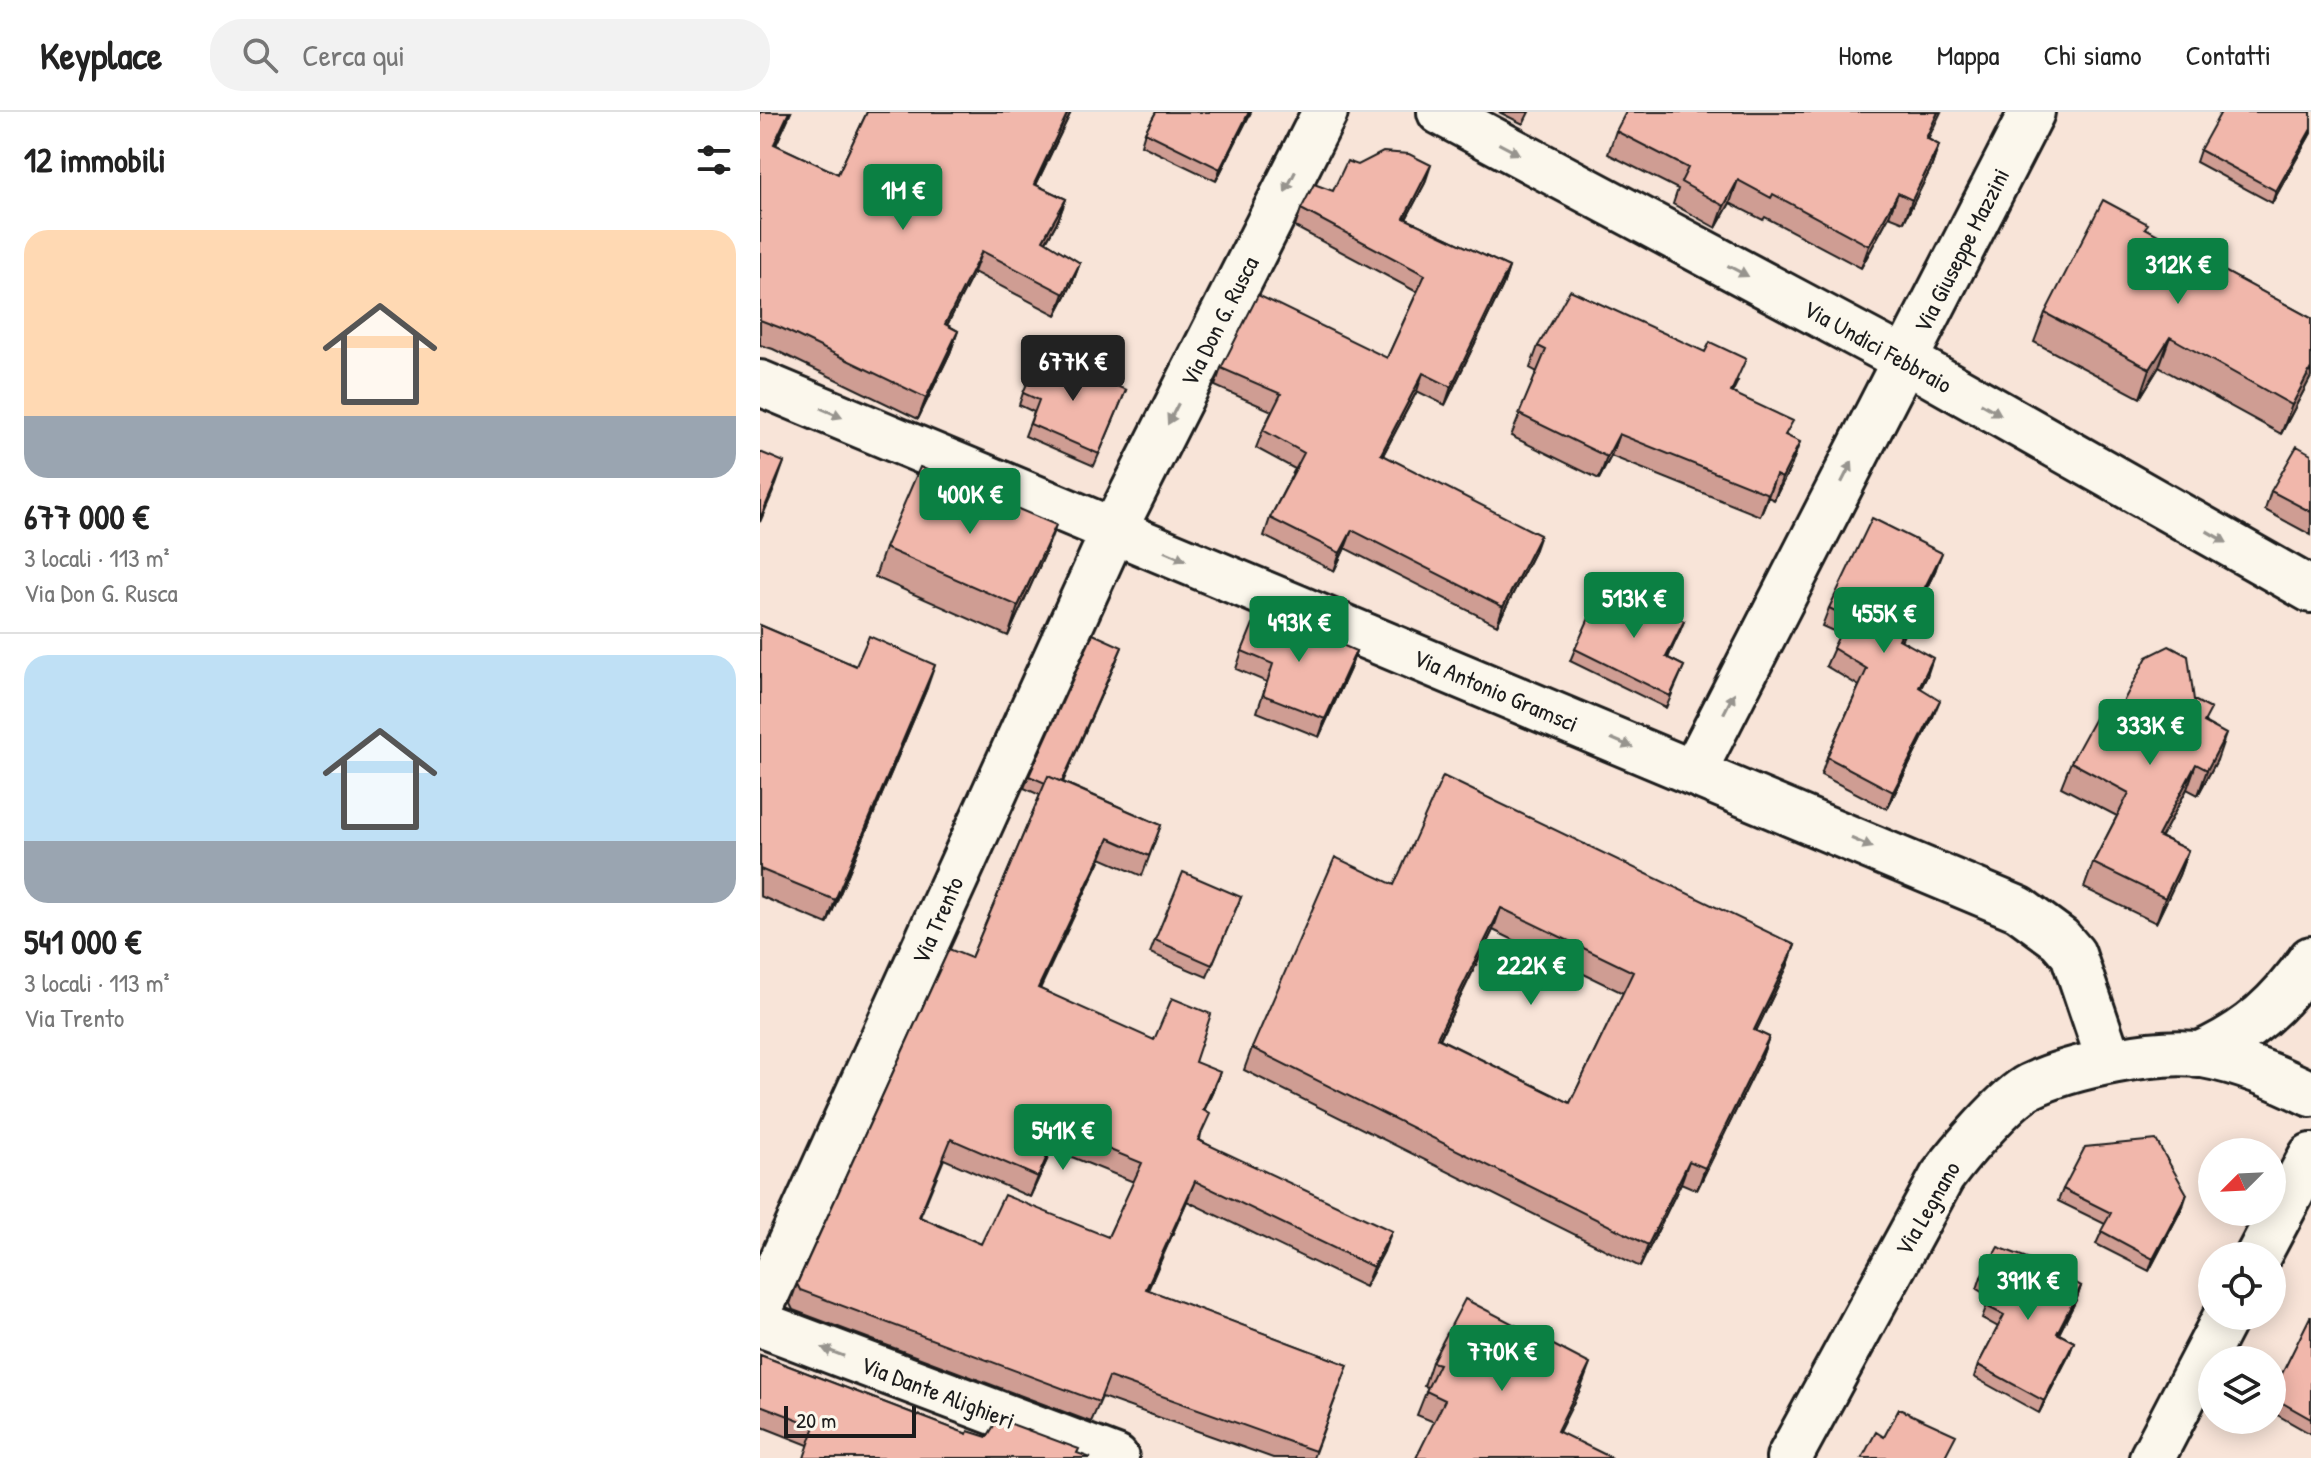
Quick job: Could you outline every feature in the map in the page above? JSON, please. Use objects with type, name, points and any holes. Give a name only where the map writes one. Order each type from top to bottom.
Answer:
[{"type":"street","name":"Via Don G. Rusca","points":[[1114,530],[1325,112]]},
{"type":"street","name":"Via Undici Febbraio","points":[[1440,112],[1905,360],[2311,590]]},
{"type":"street","name":"Via Giuseppe Mazzini","points":[[1693,773],[2032,112]]},
{"type":"street","name":"Via Antonio Gramsci","points":[[760,383],[2019,909],[2060,939],[2073,954],[2109,1060]]},
{"type":"street","name":"Via Trento","points":[[760,1309],[1114,530]]},
{"type":"street","points":[[2198,1055],[2235,1038],[2266,1015],[2311,959]]},
{"type":"street","name":"Via Legnano","points":[[1789,1458],[1942,1177],[1965,1146],[2028,1087],[2109,1060],[2198,1055]]},
{"type":"street","points":[[2198,1055],[2266,1073],[2311,1094]]},
{"type":"street","points":[[2265,1242],[2311,1156]]},
{"type":"street","name":"Via Dante Alighieri","points":[[760,1324],[1091,1454]]},
{"type":"street","points":[[2152,1458],[2219,1330]]},
{"type":"building","points":[[760,112],[789,112],[774,144],[838,174],[867,112],[1068,112],[1034,184],[1066,199],[1043,240],[1080,263],[1064,294],[982,251],[945,324],[958,331],[926,398],[760,320]]},
{"type":"building","points":[[1156,112],[1249,112],[1220,169],[1145,132]]},
{"type":"building","points":[[1626,112],[1938,112],[1926,138],[1939,145],[1912,200],[1898,193],[1869,246],[1773,194],[1771,198],[1738,180],[1724,206],[1681,182],[1688,168],[1616,131]]},
{"type":"building","points":[[2221,112],[2311,112],[2311,129],[2276,191],[2200,150]]},
{"type":"building","points":[[1383,152],[1409,154],[1431,165],[1404,218],[1509,267],[1451,387],[1423,373],[1381,454],[1540,535],[1503,607],[1352,530],[1340,553],[1270,518],[1304,453],[1263,430],[1281,394],[1221,368],[1258,295],[1387,358],[1425,275],[1301,209],[1314,184],[1333,191],[1347,161],[1358,165]]},
{"type":"building","points":[[2103,200],[2148,224],[2145,228],[2311,318],[2311,368],[2292,405],[2170,337],[2150,369],[2045,313]]},
{"type":"building","points":[[1570,290],[1705,352],[1710,342],[1746,359],[1731,392],[1793,421],[1785,435],[1800,442],[1782,478],[1776,475],[1768,494],[1619,434],[1607,457],[1519,414],[1546,350],[1538,346]]},
{"type":"building","points":[[1040,353],[1126,390],[1099,454],[1030,424],[1039,400],[1023,393]]},
{"type":"building","points":[[2297,446],[2311,454],[2311,512],[2271,491]]},
{"type":"building","points":[[760,452],[784,462],[760,519]]},
{"type":"building","points":[[920,467],[1056,525],[1018,606],[885,548]]},
{"type":"building","points":[[1872,518],[1942,553],[1899,639],[1933,658],[1919,687],[1940,700],[1893,792],[1827,757],[1867,669],[1833,648],[1848,617],[1829,608]]},
{"type":"building","points":[[1613,586],[1684,621],[1666,657],[1684,666],[1670,696],[1575,649],[1589,618],[1595,620]]},
{"type":"building","points":[[1259,609],[1356,651],[1325,719],[1263,695],[1273,664],[1242,651]]},
{"type":"building","points":[[760,625],[856,666],[869,636],[935,665],[835,900],[760,869]]},
{"type":"building","points":[[1093,634],[1122,647],[1062,782],[1048,776],[1045,783],[1029,776]]},
{"type":"building","points":[[2169,646],[2188,656],[2194,700],[2211,709],[2204,722],[2226,734],[2207,770],[2196,764],[2158,836],[2188,850],[2165,898],[2093,863],[2129,793],[2071,762],[2100,709],[2115,717],[2147,657]]},
{"type":"building","points":[[1048,776],[1161,825],[1149,856],[1109,838],[1038,988],[1154,1040],[1172,998],[1211,1014],[1195,1062],[1220,1072],[1203,1110],[1210,1114],[1198,1140],[1392,1231],[1373,1267],[1195,1181],[1146,1289],[1348,1365],[1315,1451],[1109,1377],[1099,1402],[800,1290],[797,1284],[949,949],[971,958]],"holes":[[[1059,1129],[1142,1163],[1108,1237],[1004,1195],[981,1244],[919,1217],[951,1139],[1038,1177]]]},
{"type":"building","points":[[1443,776],[1795,945],[1754,1030],[1769,1037],[1705,1168],[1689,1161],[1648,1245],[1252,1048],[1335,857],[1394,885]],"holes":[[[1501,908],[1633,972],[1570,1103],[1437,1038]]]},
{"type":"building","points":[[1183,872],[1241,897],[1212,965],[1155,940]]},
{"type":"building","points":[[2156,1140],[2187,1194],[2153,1259],[2101,1231],[2111,1213],[2063,1189],[2085,1147]]},
{"type":"building","points":[[1998,1247],[2043,1264],[2081,1286],[2057,1333],[2074,1342],[2044,1401],[1978,1365],[2004,1315],[1986,1306],[1996,1286],[1981,1277]]},
{"type":"building","points":[[1465,1299],[1590,1364],[1557,1431],[1612,1458],[1416,1458],[1445,1400],[1426,1391],[1439,1364],[1432,1362]]},
{"type":"building","points":[[2311,1317],[2311,1419],[2286,1405],[2286,1366]]},
{"type":"building","points":[[760,1355],[967,1434],[968,1431],[987,1437],[998,1419],[1079,1449],[1077,1453],[1091,1458],[804,1458],[815,1426],[760,1405]]},
{"type":"building","points":[[1899,1409],[1956,1435],[1944,1458],[1862,1458],[1876,1432],[1884,1437]]}]
